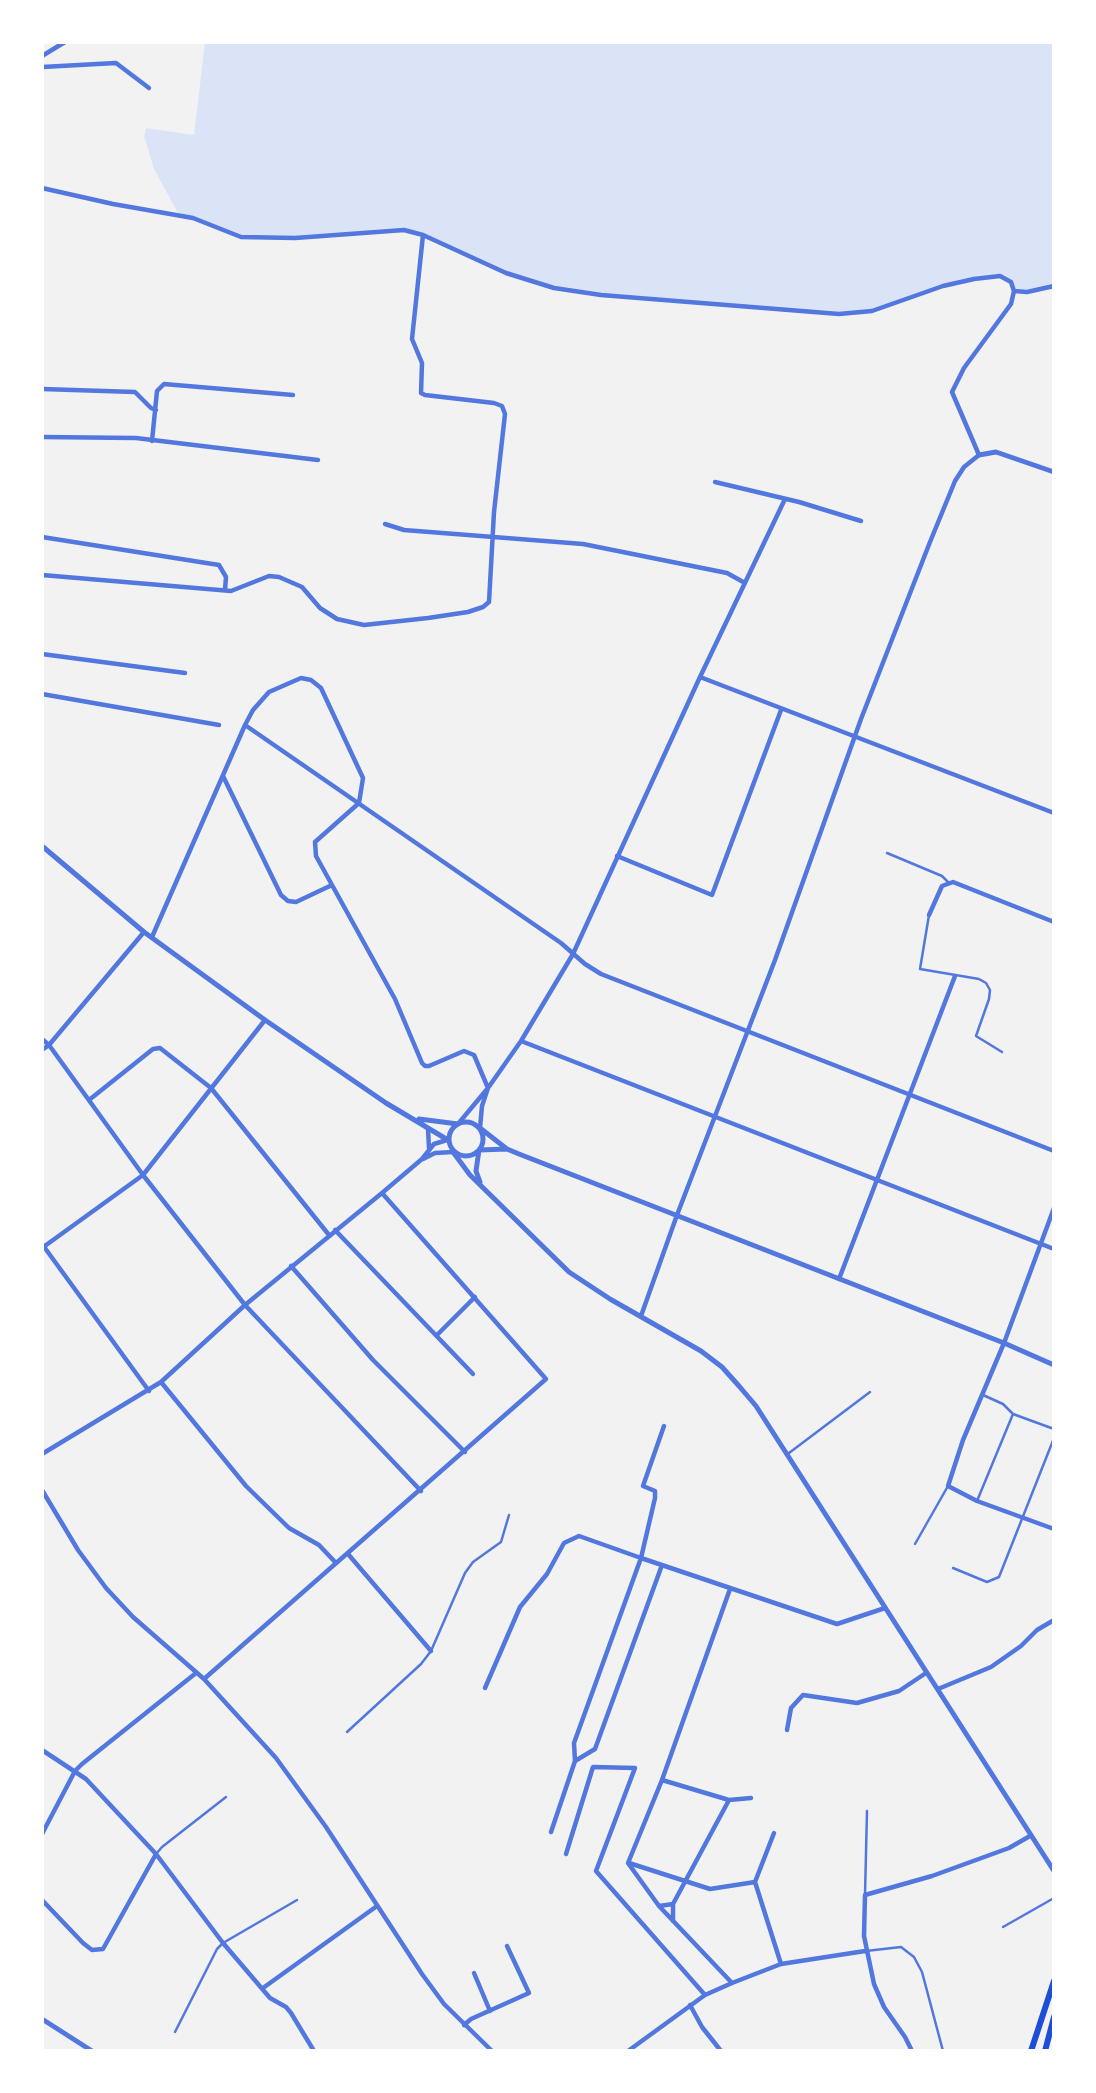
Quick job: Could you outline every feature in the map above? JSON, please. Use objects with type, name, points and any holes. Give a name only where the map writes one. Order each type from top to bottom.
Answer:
[{"type":"main road","points":[[1031,2051],[1054,1980]]},
{"type":"main road","points":[[1045,2051],[1054,2017]]},
{"type":"street","points":[[42,57],[65,42]]},
{"type":"street","points":[[42,67],[116,63],[149,88]]},
{"type":"street","points":[[42,188],[193,218],[241,237],[306,237],[404,230],[423,235],[506,273],[554,288],[581,293],[761,310],[839,314],[872,311],[957,282],[1000,276],[1008,279],[1014,291],[1014,298],[1007,312],[964,368],[952,392],[979,455]]},
{"type":"street","points":[[42,575],[231,591],[269,576],[279,577],[302,587],[320,608],[337,619],[364,625],[389,624],[468,612],[484,607],[489,602],[496,489],[505,414],[502,406],[494,402],[425,396],[421,393],[422,363],[412,339],[423,235]]},
{"type":"street","points":[[1014,291],[1027,292],[1054,286]]},
{"type":"street","points":[[152,441],[157,391],[164,384],[293,396]]},
{"type":"street","points":[[42,390],[135,392],[150,408],[156,410]]},
{"type":"street","points":[[42,437],[136,438],[318,460]]},
{"type":"street","points":[[641,1316],[856,736],[951,489],[964,467],[979,455],[996,452],[1054,472]]},
{"type":"street","points":[[715,482],[861,521]]},
{"type":"street","points":[[785,499],[573,954],[522,1041],[488,1088],[450,1130],[448,1140],[461,1165],[569,1272],[691,1345],[722,1367],[756,1406],[1054,1871]]},
{"type":"street","points":[[384,524],[404,530],[583,544],[727,573],[745,583]]},
{"type":"street","points":[[42,537],[219,565],[226,578],[225,590]]},
{"type":"street","points":[[42,654],[185,673]]},
{"type":"street","points":[[700,677],[1054,813]]},
{"type":"street","points":[[152,937],[253,710],[269,692],[301,678],[311,680],[321,688],[363,778],[359,803],[315,842],[316,856],[395,999],[422,1063],[429,1066],[469,1052],[474,1055],[488,1088],[482,1106],[480,1128],[483,1140],[476,1171],[480,1183]]},
{"type":"street","points":[[42,694],[219,725]]},
{"type":"street","points":[[617,856],[712,895],[781,710]]},
{"type":"street","points":[[245,725],[561,943],[601,974],[1054,1151]]},
{"type":"street","points":[[223,776],[281,895],[288,901],[296,902],[332,885]]},
{"type":"street","points":[[43,847],[144,932],[265,1020],[376,1096],[448,1140]]},
{"type":"street","points":[[929,915],[942,886],[953,882],[1054,922]]},
{"type":"street","points":[[42,1050],[144,932]]},
{"type":"street","points":[[839,1280],[955,976]]},
{"type":"street","points":[[149,1391],[43,1247],[143,1175],[265,1020]]},
{"type":"street","points":[[42,1039],[143,1175],[245,1305],[421,1491]]},
{"type":"street","points":[[522,1041],[1054,1249]]},
{"type":"street","points":[[89,1100],[153,1049],[160,1048],[211,1088],[329,1235]]},
{"type":"street","points":[[416,1118],[457,1124],[472,1123],[507,1149],[1054,1365]]},
{"type":"street","points":[[428,1128],[429,1150]]},
{"type":"street","points":[[42,1454],[161,1382],[291,1266],[382,1194],[440,1141],[448,1140]]},
{"type":"street","points":[[422,1159],[435,1153],[453,1152],[464,1157],[480,1150],[507,1149]]},
{"type":"street","points":[[204,1679],[546,1379],[382,1194]]},
{"type":"street","points":[[1054,1208],[1004,1343],[963,1440],[948,1486],[977,1501],[1054,1529]]},
{"type":"street","points":[[335,1230],[438,1334],[473,1374]]},
{"type":"street","points":[[291,1266],[373,1360],[465,1452]]},
{"type":"street","points":[[438,1334],[475,1297]]},
{"type":"street","points":[[161,1382],[246,1486],[289,1528],[319,1545],[337,1563]]},
{"type":"street","points":[[551,1832],[576,1761],[575,1743],[641,1558],[656,1498],[655,1491],[643,1486],[664,1426]]},
{"type":"street","points":[[42,1490],[78,1550],[106,1588],[133,1617],[204,1679],[276,1758],[326,1827],[444,2004],[492,2051]]},
{"type":"street","points":[[485,1688],[520,1607],[547,1574],[564,1543],[579,1536],[837,1624],[885,1608]]},
{"type":"street","points":[[348,1554],[431,1651]]},
{"type":"street","points":[[576,1761],[595,1749],[662,1565]]},
{"type":"street","points":[[628,1863],[662,1780],[730,1589]]},
{"type":"street","points":[[938,1689],[991,1667],[1021,1646],[1037,1630],[1054,1620]]},
{"type":"street","points":[[42,1834],[75,1771],[196,1673]]},
{"type":"street","points":[[787,1730],[790,1707],[803,1695],[857,1703],[899,1691],[926,1673]]},
{"type":"street","points":[[42,1749],[86,1780],[156,1854],[223,1943],[270,1998],[291,2013],[314,2051]]},
{"type":"street","points":[[566,1854],[593,1767],[635,1768],[596,1871],[705,1995]]},
{"type":"street","points":[[662,1780],[729,1800],[751,1798]]},
{"type":"street","points":[[673,1921],[673,1905],[729,1800]]},
{"type":"street","points":[[774,1833],[755,1882],[781,1964]]},
{"type":"street","points":[[912,2051],[884,2007],[874,1984],[865,1951],[866,1895],[932,1876],[1009,1848],[1030,1836]]},
{"type":"street","points":[[42,1900],[83,1943],[92,1950],[103,1949],[156,1854]]},
{"type":"street","points":[[628,1863],[710,1889],[755,1882]]},
{"type":"street","points":[[628,1863],[659,1906],[732,1983]]},
{"type":"street","points":[[659,1906],[673,1905]]},
{"type":"street","points":[[263,1988],[377,1906]]},
{"type":"street","points":[[464,2025],[471,2019],[530,1993],[507,1946]]},
{"type":"street","points":[[628,2051],[705,1995],[732,1983],[781,1964],[865,1951]]},
{"type":"street","points":[[474,1973],[490,2011]]},
{"type":"street","points":[[690,2005],[702,2027],[721,2051]]},
{"type":"street","points":[[42,2019],[92,2051]]},
{"type":"lane","points":[[887,853],[942,876],[948,882]]},
{"type":"lane","points":[[929,915],[920,969],[979,979],[986,983],[990,990],[989,999],[976,1036],[1002,1052]]},
{"type":"lane","points":[[786,1454],[870,1392]]},
{"type":"lane","points":[[983,1395],[1003,1404],[1013,1414],[1054,1429]]},
{"type":"lane","points":[[977,1501],[1013,1414]]},
{"type":"lane","points":[[953,1568],[987,1583],[999,1577],[1054,1438]]},
{"type":"lane","points":[[915,1544],[948,1486]]},
{"type":"lane","points":[[347,1732],[421,1664],[431,1651],[465,1573],[473,1562],[501,1542],[509,1516]]},
{"type":"lane","points":[[156,1854],[226,1797]]},
{"type":"lane","points":[[866,1895],[867,1811]]},
{"type":"lane","points":[[1003,1927],[1054,1898]]},
{"type":"lane","points":[[175,2032],[211,1960],[223,1943],[298,1900]]},
{"type":"lane","points":[[865,1951],[901,1947],[914,1957],[922,1972],[943,2051]]},
{"type":"shaded area","points":[[205,42],[1054,42],[1054,286],[1014,291],[1014,287],[1003,277],[957,282],[888,307],[839,314],[581,293],[506,273],[423,235],[404,230],[328,236],[241,237],[179,215],[154,169],[144,136],[146,128],[194,135]]}]
